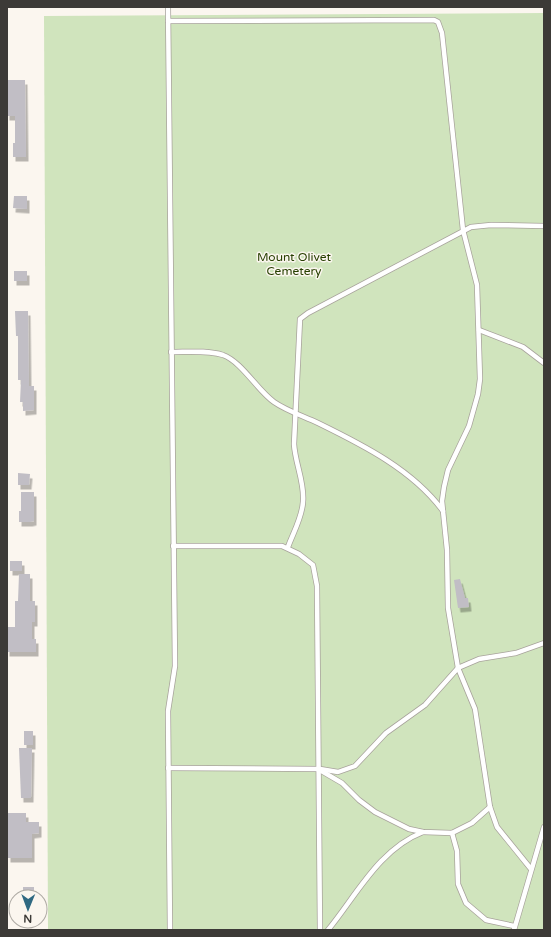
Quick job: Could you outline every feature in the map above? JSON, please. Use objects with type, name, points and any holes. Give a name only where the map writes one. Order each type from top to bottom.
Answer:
[{"type":"lane","points":[[168,7],[175,666],[168,711],[170,930]]},
{"type":"lane","points":[[168,21],[434,20],[438,22],[442,33],[463,230],[477,285],[479,330],[478,394],[469,426],[448,470],[442,501],[447,550],[448,608],[458,668],[475,708],[490,807],[497,827],[531,869]]},
{"type":"lane","points":[[288,547],[303,503],[301,481],[294,458],[300,319],[308,313],[463,230],[480,225],[544,226]]},
{"type":"lane","points":[[479,330],[523,347],[544,363]]},
{"type":"lane","points":[[171,352],[197,352],[224,356],[234,362],[273,401],[318,423],[390,463],[424,489],[443,511]]},
{"type":"lane","points":[[173,546],[275,545],[288,547],[313,566],[317,578],[320,930]]},
{"type":"lane","points":[[168,768],[318,769],[338,772],[355,766],[386,732],[425,705],[458,668],[479,659],[516,653],[544,643]]},
{"type":"lane","points":[[318,769],[342,783],[359,800],[375,812],[410,829],[422,832],[452,833],[472,823],[490,807]]},
{"type":"lane","points":[[452,833],[457,851],[458,884],[466,903],[486,920],[514,928],[544,827]]},
{"type":"lane","points":[[328,930],[369,875],[399,845],[409,837],[422,832]]},
{"type":"green space","name":"Mount Olivet Cemetery","points":[[544,13],[544,930],[48,930],[44,16]]},
{"type":"building","points":[[7,80],[25,80],[26,157],[13,157],[13,143],[15,143],[15,116],[7,116]]},
{"type":"building","points":[[14,196],[27,196],[27,209],[13,208]]},
{"type":"building","points":[[14,271],[27,271],[27,281],[14,281]]},
{"type":"building","points":[[15,311],[28,311],[29,386],[34,386],[34,410],[23,411],[23,402],[20,402],[21,380],[18,380],[18,336],[16,336]]},
{"type":"building","points":[[18,473],[30,474],[29,485],[18,485]]},
{"type":"building","points":[[21,492],[34,492],[34,521],[19,522],[19,511],[21,511]]},
{"type":"building","points":[[10,561],[22,561],[22,571],[10,571]]},
{"type":"building","points":[[19,574],[30,574],[30,601],[35,601],[35,622],[32,622],[32,639],[36,639],[36,652],[7,652],[7,627],[15,627],[15,601],[18,601]]},
{"type":"building","points":[[460,579],[465,598],[468,598],[469,607],[458,608],[454,580]]},
{"type":"building","points":[[24,731],[33,731],[33,745],[24,745]]},
{"type":"building","points":[[19,748],[32,748],[31,798],[21,798]]},
{"type":"building","points":[[7,813],[26,813],[26,822],[39,822],[39,833],[32,834],[32,858],[8,858]]},
{"type":"building","points":[[23,887],[34,887],[34,889],[23,889]]}]
